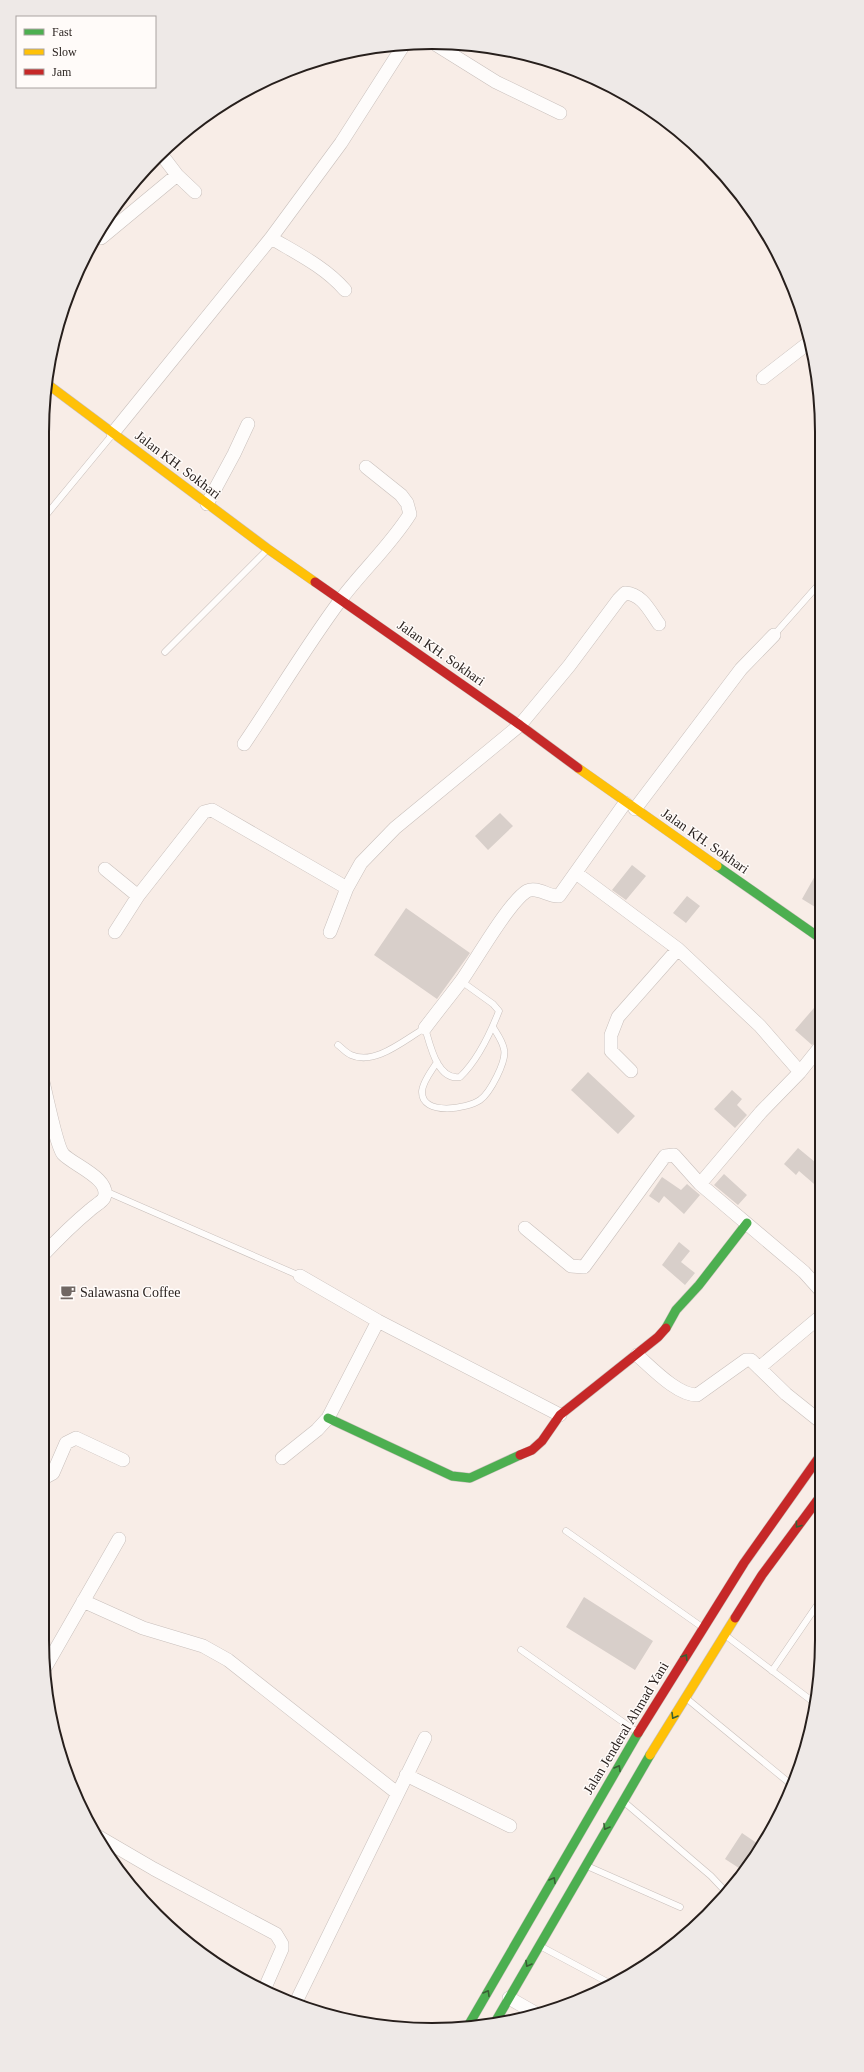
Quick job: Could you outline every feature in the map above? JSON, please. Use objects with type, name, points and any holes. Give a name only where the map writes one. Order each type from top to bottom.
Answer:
[{"type":"street","points":[[444,49],[496,82],[560,114]]},
{"type":"street","points":[[113,433],[271,238],[341,143],[400,51]]},
{"type":"street","points":[[164,158],[177,176],[195,192]]},
{"type":"street","points":[[102,237],[177,176]]},
{"type":"street","points":[[271,238],[320,267],[346,290]]},
{"type":"street","points":[[763,378],[805,345]]},
{"type":"street","name":"Jalan KH. Sokhari","points":[[52,387],[268,549],[520,725],[630,806],[815,935]]},
{"type":"street","points":[[207,504],[234,454],[248,424]]},
{"type":"street","points":[[244,744],[340,600],[401,528],[410,514],[407,502],[401,495],[366,468]]},
{"type":"street","points":[[330,932],[347,888],[361,863],[395,828],[520,725],[569,666],[619,599],[626,593],[642,599],[659,624]]},
{"type":"street","points":[[424,1028],[461,981],[515,902],[528,890],[538,890],[552,896],[559,896],[741,669],[774,635]]},
{"type":"street","points":[[115,932],[138,896],[204,812],[212,810],[347,888]]},
{"type":"street","points":[[105,869],[138,896]]},
{"type":"street","points":[[576,873],[678,949],[760,1026],[800,1072]]},
{"type":"street","points":[[631,1071],[611,1051],[611,1035],[618,1017],[678,949]]},
{"type":"street","points":[[700,1184],[815,1053]]},
{"type":"street","points":[[49,1106],[60,1149],[69,1159],[97,1178],[103,1184],[105,1192],[104,1199],[70,1226],[49,1248]]},
{"type":"street","points":[[525,1228],[571,1266],[584,1267],[665,1156],[674,1155],[678,1157],[700,1184],[804,1272],[815,1284]]},
{"type":"street","points":[[328,1418],[452,1476],[470,1478],[532,1450],[542,1441],[560,1415],[637,1355],[666,1327],[676,1310],[699,1285],[747,1223]]},
{"type":"street","points":[[300,1276],[378,1321],[560,1415]]},
{"type":"street","points":[[282,1458],[317,1430],[328,1418],[378,1321]]},
{"type":"street","points":[[759,1368],[815,1321]]},
{"type":"street","points":[[637,1355],[679,1390],[691,1395],[697,1395],[746,1360],[751,1360],[786,1394],[815,1417]]},
{"type":"street","points":[[49,1475],[53,1473],[66,1443],[76,1438],[123,1460]]},
{"type":"street","name":"Jalan Jenderal Ahmad Yani","points":[[498,2017],[622,1800],[724,1634],[753,1569],[815,1465]]},
{"type":"street","name":"Jalan Jenderal Ahmad Yani","points":[[471,2021],[638,1733],[703,1628],[753,1569],[815,1502]]},
{"type":"street","points":[[50,1660],[119,1539]]},
{"type":"street","points":[[83,1601],[144,1628],[203,1646],[228,1660],[397,1793]]},
{"type":"street","points":[[298,1999],[425,1738]]},
{"type":"street","points":[[406,1775],[510,1826]]},
{"type":"street","points":[[106,1841],[154,1869],[276,1934],[282,1944],[282,1949],[266,1985]]},
{"type":"street","points":[[509,1998],[530,2010]]},
{"type":"lane","points":[[49,511],[113,433]]},
{"type":"lane","points":[[165,652],[268,549]]},
{"type":"lane","points":[[774,635],[815,589]]},
{"type":"lane","points":[[338,1045],[351,1055],[365,1058],[379,1055],[424,1028],[437,1062],[449,1076],[460,1077],[470,1067],[493,1027],[499,1012],[493,1004],[461,981]]},
{"type":"lane","points":[[437,1062],[424,1085],[422,1091],[424,1099],[432,1105],[450,1110],[461,1108],[479,1101],[494,1080],[501,1066],[504,1050],[500,1038],[493,1027]]},
{"type":"lane","points":[[105,1192],[300,1276]]},
{"type":"lane","points":[[566,1531],[703,1628]]},
{"type":"lane","points":[[772,1671],[815,1608]]},
{"type":"lane","points":[[724,1634],[810,1700]]},
{"type":"lane","points":[[521,1650],[638,1733]]},
{"type":"lane","points":[[685,1697],[788,1782]]},
{"type":"lane","points":[[622,1800],[711,1876],[723,1889]]},
{"type":"lane","points":[[585,1865],[680,1907]]},
{"type":"lane","points":[[539,1945],[606,1981]]},
{"type":"building","points":[[500,813],[513,826],[488,850],[475,836]]},
{"type":"building","points":[[632,865],[646,876],[626,900],[612,890]]},
{"type":"building","points":[[815,876],[815,907],[802,899]]},
{"type":"building","points":[[687,896],[700,906],[686,923],[673,913]]},
{"type":"building","points":[[406,908],[470,953],[437,999],[374,955]]},
{"type":"building","points":[[815,1007],[815,1043],[812,1045],[795,1030]]},
{"type":"building","points":[[588,1072],[635,1116],[618,1134],[571,1090]]},
{"type":"building","points":[[732,1090],[742,1099],[737,1105],[747,1115],[735,1128],[714,1109]]},
{"type":"building","points":[[798,1148],[815,1162],[815,1185],[799,1171],[796,1175],[784,1164]]},
{"type":"building","points":[[724,1174],[747,1195],[738,1205],[714,1185]]},
{"type":"building","points":[[662,1177],[681,1190],[687,1184],[700,1195],[684,1214],[664,1196],[659,1203],[649,1196]]},
{"type":"building","points":[[679,1242],[690,1251],[681,1262],[695,1273],[685,1285],[662,1265]]},
{"type":"building","points":[[584,1597],[653,1641],[635,1670],[566,1627]]},
{"type":"building","points":[[742,1833],[757,1843],[739,1868],[725,1859]]},
{"type":"traffic: fast","points":[[717,866],[815,935]]},
{"type":"traffic: fast","points":[[666,1328],[676,1310],[699,1285],[747,1223]]},
{"type":"traffic: fast","points":[[328,1418],[452,1476],[470,1478],[520,1455]]},
{"type":"traffic: fast","points":[[471,2021],[638,1733]]},
{"type":"traffic: fast","points":[[498,2017],[650,1755]]},
{"type":"traffic: slow","points":[[52,387],[268,549],[315,582]]},
{"type":"traffic: slow","points":[[578,768],[717,866]]},
{"type":"traffic: slow","points":[[650,1755],[735,1618]]},
{"type":"traffic: jam","points":[[315,582],[520,725],[578,768]]},
{"type":"traffic: jam","points":[[520,1455],[532,1450],[542,1441],[560,1415],[658,1337],[666,1328]]},
{"type":"traffic: jam","points":[[638,1733],[744,1563],[815,1463]]},
{"type":"traffic: jam","points":[[735,1618],[762,1575],[815,1503]]},
{"type":"place","name":"Salawasna Coffee","points":[[68,1292]]}]
